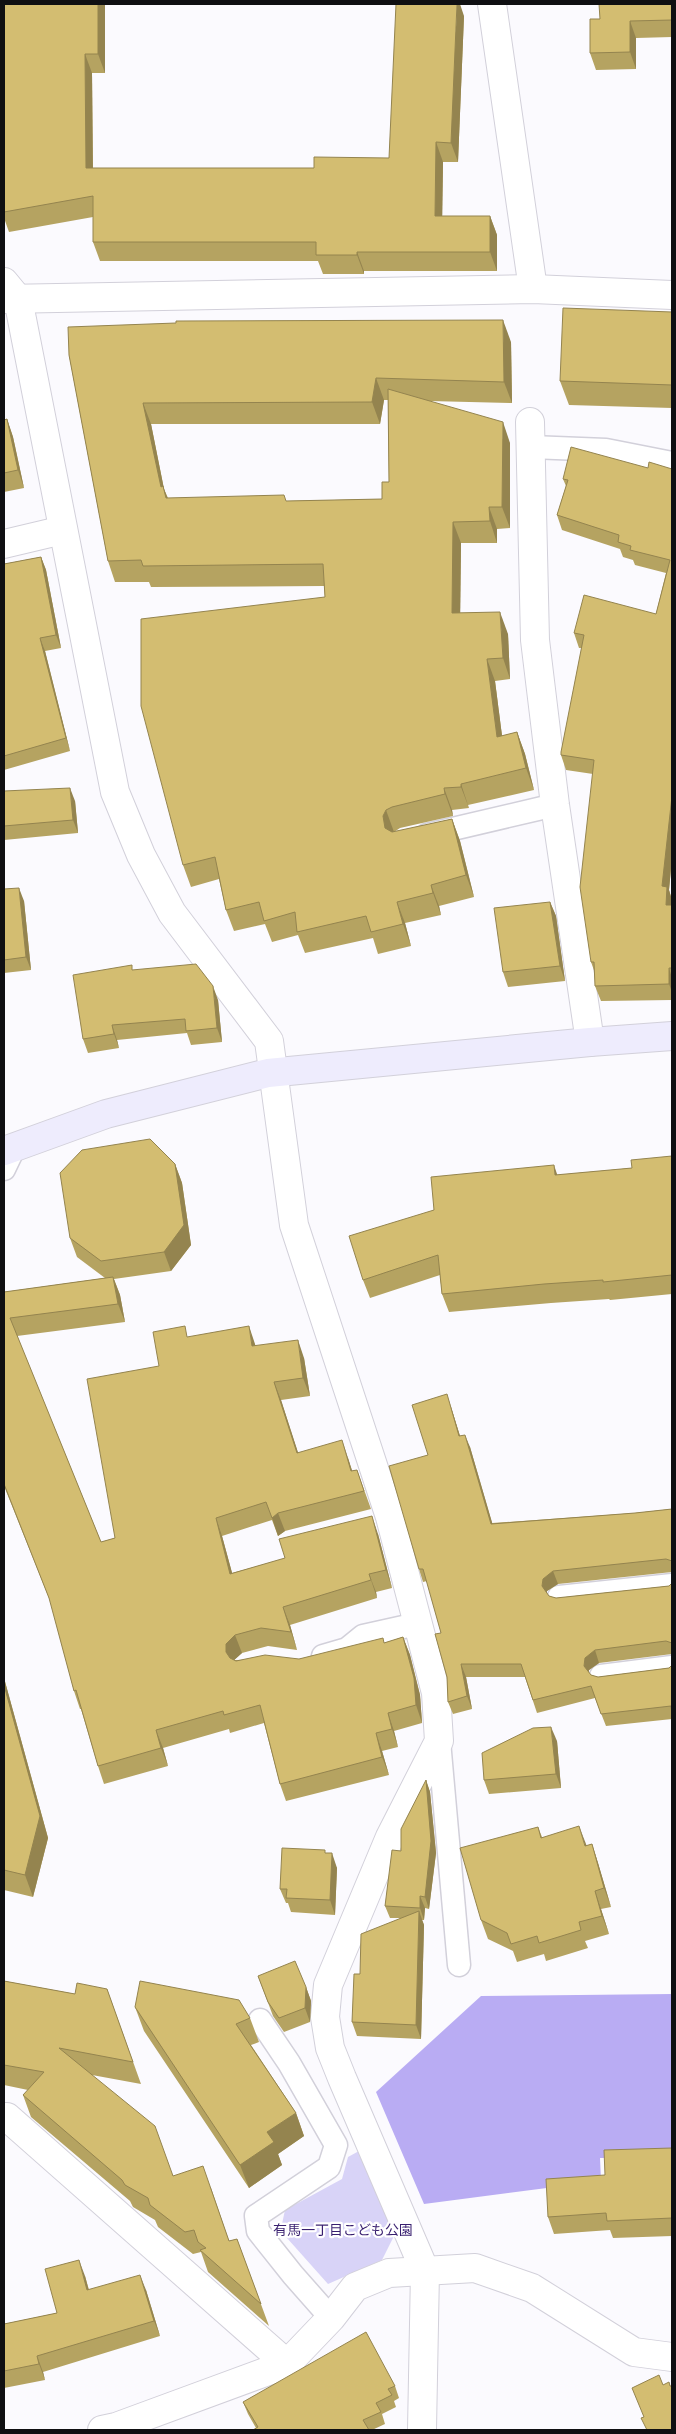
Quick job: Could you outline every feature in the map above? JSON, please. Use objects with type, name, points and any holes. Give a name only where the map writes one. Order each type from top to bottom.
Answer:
[{"type":"street","points":[[492,4],[533,288]]},
{"type":"street","points":[[422,2430],[425,2271],[330,2048],[325,2018],[328,1985],[390,1837],[439,1741],[436,1694],[417,1624],[380,1519],[294,1225],[268,1041],[172,913],[141,855],[115,792],[63,530],[9,293],[533,288],[672,296]]},
{"type":"street","points":[[531,435],[535,640],[555,806],[590,1042]]},
{"type":"street","points":[[4,544],[63,530]]},
{"type":"street","points":[[8,1155],[106,1114],[272,1072],[672,1036]]},
{"type":"street","points":[[4,2117],[7,2117],[287,2364]]},
{"type":"street","points":[[112,2429],[287,2364],[332,2318],[355,2288],[388,2273],[475,2268],[532,2288],[634,2352],[672,2357]]},
{"type":"lane","points":[[531,435],[672,463]]},
{"type":"lane","points":[[403,841],[555,806]]},
{"type":"lane","points":[[559,1597],[672,1585]]},
{"type":"lane","points":[[305,1662],[347,1649],[363,1636],[417,1624]]},
{"type":"lane","points":[[601,1676],[672,1667]]},
{"type":"lane","points":[[439,1741],[459,1965]]},
{"type":"lane","points":[[260,2020],[289,2063],[336,2145],[329,2167],[256,2216],[258,2231],[293,2275],[332,2318]]},
{"type":"green space","name":"有馬一丁目こども公園","points":[[359,2151],[394,2236],[382,2260],[328,2284],[287,2238],[282,2224],[285,2210],[342,2179],[348,2157]]},
{"type":"shaded area","points":[[672,1994],[672,2157],[600,2158],[601,2181],[424,2204],[376,2092],[481,1996]]},
{"type":"building","points":[[4,4],[98,4],[98,54],[85,54],[86,168],[314,168],[314,157],[389,158],[396,4],[457,4],[451,143],[436,142],[435,216],[490,216],[490,252],[357,252],[357,255],[316,255],[316,242],[93,242],[93,196],[4,212]]},
{"type":"building","points":[[599,4],[672,4],[672,20],[630,21],[630,52],[590,53],[590,19],[600,19]]},
{"type":"building","points":[[563,308],[672,312],[672,385],[560,381]]},
{"type":"building","points":[[503,320],[504,382],[376,378],[372,402],[143,403],[161,487],[163,486],[166,498],[284,495],[286,501],[382,499],[382,482],[389,482],[388,389],[503,422],[502,507],[489,507],[490,521],[453,522],[452,613],[500,612],[503,658],[487,659],[497,737],[517,732],[526,768],[461,784],[461,787],[444,788],[445,794],[392,807],[386,810],[383,816],[385,828],[392,832],[452,819],[466,875],[431,885],[433,893],[397,902],[403,924],[371,932],[366,916],[297,932],[295,912],[264,921],[259,902],[226,910],[215,857],[183,865],[141,706],[141,619],[325,597],[323,564],[143,566],[141,560],[108,561],[69,355],[68,327],[176,323],[176,321]]},
{"type":"building","points":[[7,419],[18,470],[4,473],[4,420]]},
{"type":"building","points":[[571,447],[648,468],[649,462],[672,469],[672,796],[662,886],[667,887],[666,905],[672,905],[672,968],[669,968],[669,984],[595,986],[594,962],[591,962],[580,887],[594,760],[561,755],[561,752],[584,635],[574,633],[584,595],[656,614],[670,560],[630,550],[631,546],[618,542],[619,535],[557,515],[568,480],[563,479]]},
{"type":"building","points":[[41,557],[56,635],[40,638],[66,738],[4,756],[4,564]]},
{"type":"building","points":[[70,788],[73,820],[4,826],[4,791]]},
{"type":"building","points":[[19,888],[26,957],[4,960],[4,889]]},
{"type":"building","points":[[550,902],[560,966],[503,972],[494,908]]},
{"type":"building","points":[[196,964],[213,986],[217,1028],[186,1031],[185,1019],[112,1025],[114,1034],[83,1039],[73,975],[132,965],[132,970]]},
{"type":"building","points":[[150,1139],[175,1164],[184,1225],[164,1252],[101,1261],[70,1238],[60,1173],[82,1150]]},
{"type":"building","points":[[672,1156],[672,1275],[603,1282],[603,1280],[544,1284],[442,1294],[438,1255],[363,1280],[349,1236],[434,1210],[431,1177],[554,1165],[555,1175],[632,1168],[631,1160]]},
{"type":"building","points":[[113,1277],[118,1304],[10,1318],[101,1542],[115,1538],[87,1379],[159,1366],[153,1332],[185,1326],[187,1337],[249,1326],[252,1346],[298,1340],[303,1378],[274,1382],[297,1453],[342,1440],[351,1471],[357,1470],[364,1491],[278,1513],[272,1518],[266,1502],[216,1518],[230,1574],[285,1558],[279,1539],[372,1516],[386,1570],[369,1574],[371,1580],[283,1607],[291,1632],[261,1628],[235,1635],[226,1644],[226,1652],[230,1658],[236,1661],[265,1655],[299,1659],[383,1638],[384,1643],[403,1637],[414,1678],[416,1705],[388,1713],[392,1729],[376,1733],[382,1757],[280,1784],[260,1705],[224,1715],[223,1711],[156,1730],[161,1748],[98,1766],[76,1690],[74,1691],[49,1598],[4,1484],[4,1292]]},
{"type":"building","points":[[447,1394],[459,1436],[465,1435],[491,1524],[672,1509],[672,1561],[666,1559],[553,1571],[543,1579],[542,1586],[549,1596],[556,1598],[669,1586],[672,1583],[672,1643],[666,1641],[595,1650],[585,1658],[584,1666],[591,1675],[598,1677],[669,1668],[672,1665],[672,1714],[671,1706],[601,1714],[591,1686],[533,1700],[521,1664],[461,1664],[467,1696],[448,1702],[447,1677],[435,1634],[441,1633],[423,1569],[419,1569],[389,1466],[428,1455],[412,1405]]},
{"type":"building","points":[[4,1685],[40,1816],[25,1875],[4,1870]]},
{"type":"building","points":[[551,1727],[556,1774],[484,1780],[482,1753],[533,1728]]},
{"type":"building","points":[[426,1780],[431,1841],[425,1897],[420,1896],[420,1908],[385,1906],[392,1850],[401,1851],[401,1829]]},
{"type":"building","points":[[579,1826],[585,1846],[592,1844],[604,1888],[595,1891],[602,1916],[579,1922],[581,1930],[539,1943],[537,1936],[511,1944],[507,1933],[481,1920],[460,1848],[538,1827],[541,1838]]},
{"type":"building","points":[[282,1848],[325,1850],[325,1853],[332,1853],[330,1900],[286,1898],[287,1889],[280,1889]]},
{"type":"building","points":[[419,1911],[416,2025],[352,2022],[354,1974],[360,1974],[361,1934]]},
{"type":"building","points":[[295,1961],[306,1987],[305,2008],[279,2018],[268,2002],[258,1976]]},
{"type":"building","points":[[4,1981],[75,1994],[77,1983],[107,1989],[133,2062],[59,2048],[155,2126],[173,2176],[203,2166],[229,2241],[237,2239],[261,2304],[200,2250],[206,2248],[198,2242],[194,2230],[185,2232],[150,2205],[148,2198],[125,2185],[122,2180],[23,2095],[44,2072],[4,2065]]},
{"type":"building","points":[[140,1981],[239,2000],[250,2018],[236,2024],[296,2113],[267,2132],[274,2142],[240,2165],[135,2007]]},
{"type":"building","points":[[672,2148],[672,2218],[607,2221],[606,2213],[548,2217],[546,2179],[605,2175],[604,2150]]},
{"type":"building","points":[[79,2260],[87,2290],[140,2275],[154,2321],[37,2356],[39,2364],[4,2371],[4,2324],[57,2313],[45,2269]]},
{"type":"building","points":[[366,2332],[395,2386],[388,2389],[392,2395],[376,2403],[381,2412],[363,2420],[369,2430],[253,2430],[258,2427],[243,2402]]},
{"type":"building","points":[[659,2375],[663,2385],[669,2382],[670,2386],[672,2386],[672,2430],[647,2430],[641,2418],[644,2417],[632,2388]]}]
